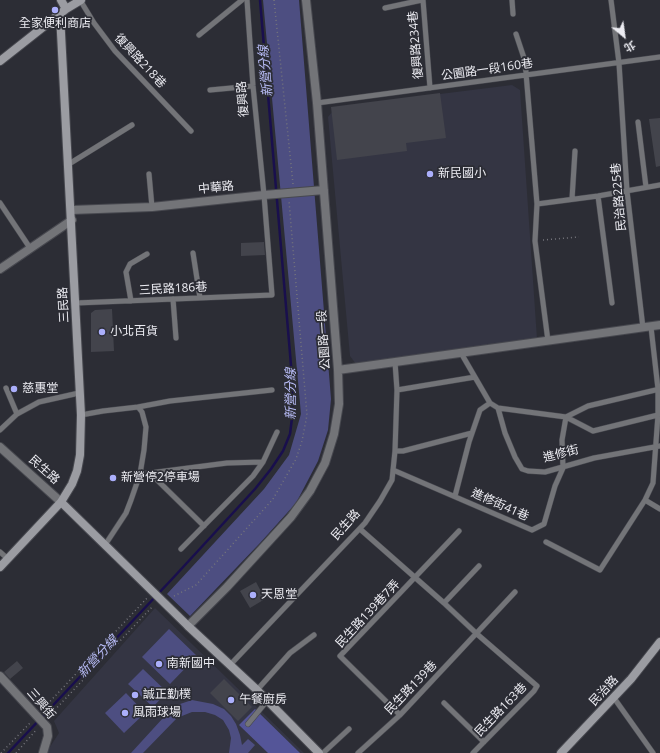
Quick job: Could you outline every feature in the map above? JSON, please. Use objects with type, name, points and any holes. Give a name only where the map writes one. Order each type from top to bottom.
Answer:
[{"type":"street","points":[[61,0],[63,11]]},
{"type":"street","points":[[0,61],[63,11],[80,0]]},
{"type":"street","name":"公園路一段","points":[[188,626],[227,588],[291,517],[310,491],[325,462],[334,434],[339,404],[338,370],[317,103],[306,0]]},
{"type":"street","name":"三民路","points":[[0,567],[61,502],[72,484],[77,471],[80,455],[81,415],[63,11]]},
{"type":"street","name":"中華路","points":[[71,210],[152,207],[324,190]]},
{"type":"street","points":[[0,269],[72,220]]},
{"type":"street","points":[[338,370],[652,327]]},
{"type":"street","name":"民生路","points":[[0,447],[61,502],[256,690],[319,753]]},
{"type":"street","name":"民治路","points":[[561,753],[636,674],[660,642]]},
{"type":"street","name":"三興街","points":[[0,676],[47,727],[48,736],[43,753]]},
{"type":"lane","name":"復興路218巷","points":[[80,0],[94,23],[115,51],[191,131]]},
{"type":"lane","points":[[199,35],[242,0]]},
{"type":"lane","name":"復興路","points":[[247,0],[253,86],[264,195]]},
{"type":"lane","points":[[385,8],[422,0]]},
{"type":"lane","name":"復興路234巷","points":[[422,0],[430,88]]},
{"type":"lane","points":[[512,0],[513,14]]},
{"type":"lane","name":"民治路225巷","points":[[611,0],[619,63],[627,191],[652,327],[659,389],[658,446]]},
{"type":"lane","points":[[516,34],[525,61],[537,204],[535,241],[548,341]]},
{"type":"lane","name":"公園路一段160巷","points":[[317,103],[660,57]]},
{"type":"lane","points":[[210,90],[253,86]]},
{"type":"lane","points":[[638,122],[646,187]]},
{"type":"lane","points":[[69,164],[132,125]]},
{"type":"lane","points":[[572,199],[575,151]]},
{"type":"lane","points":[[149,174],[152,207]]},
{"type":"lane","points":[[537,204],[598,196],[660,185]]},
{"type":"lane","name":"三民路186巷","points":[[76,303],[272,295],[264,195]]},
{"type":"lane","points":[[598,196],[612,303]]},
{"type":"lane","points":[[0,203],[30,248]]},
{"type":"lane","points":[[193,253],[200,298]]},
{"type":"lane","points":[[131,301],[126,272],[130,264],[147,254]]},
{"type":"lane","points":[[173,299],[176,338]]},
{"type":"lane","points":[[461,353],[490,403],[498,408],[566,417],[593,431],[658,414]]},
{"type":"lane","name":"民生路","points":[[230,665],[360,529],[380,501],[392,480],[395,451],[397,390],[395,362]]},
{"type":"lane","points":[[397,390],[475,377]]},
{"type":"lane","points":[[6,388],[17,414]]},
{"type":"lane","points":[[566,417],[588,406],[659,389]]},
{"type":"lane","points":[[81,415],[170,401],[272,390]]},
{"type":"lane","points":[[0,430],[17,414],[39,402],[80,393]]},
{"type":"lane","points":[[393,470],[455,496],[472,433],[480,410],[490,403]]},
{"type":"lane","points":[[105,545],[126,513],[140,474],[146,427],[142,412],[138,407]]},
{"type":"lane","name":"進修街","points":[[498,408],[505,433],[515,457],[522,469],[528,471],[545,472],[563,468],[576,462],[658,446]]},
{"type":"lane","name":"進修街41巷","points":[[455,496],[532,530],[544,524],[555,486],[563,468],[562,440],[566,417]]},
{"type":"lane","points":[[182,549],[253,476],[263,462],[277,432]]},
{"type":"lane","points":[[395,451],[403,451],[472,433]]},
{"type":"lane","points":[[546,542],[600,570],[645,500],[653,483],[658,446]]},
{"type":"lane","points":[[140,474],[227,463],[263,462]]},
{"type":"lane","points":[[150,473],[204,526]]},
{"type":"lane","points":[[645,500],[660,509]]},
{"type":"lane","name":"民生路163巷","points":[[360,529],[444,603],[476,634],[538,686],[473,753]]},
{"type":"lane","points":[[416,578],[459,531]]},
{"type":"lane","points":[[0,552],[8,559]]},
{"type":"lane","points":[[444,603],[479,566]]},
{"type":"lane","name":"民生路139巷7弄","points":[[400,714],[340,656],[416,578]]},
{"type":"lane","points":[[476,634],[515,592]]},
{"type":"lane","name":"民生路139巷","points":[[358,753],[400,714],[476,634]]},
{"type":"lane","points":[[256,690],[290,653],[314,635]]},
{"type":"lane","points":[[614,698],[653,753]]},
{"type":"lane","points":[[248,724],[267,701]]},
{"type":"lane","points":[[444,703],[484,742]]},
{"type":"lane","points":[[323,753],[349,729]]},
{"type":"path","points":[[274,0],[293,184]]},
{"type":"path","points":[[174,596],[196,585],[273,499],[296,460],[302,440],[307,415],[289,200]]},
{"type":"path","points":[[535,241],[579,237]]},
{"type":"path","points":[[1,753],[153,592]]},
{"type":"path","points":[[16,753],[152,606]]},
{"type":"shaded area","points":[[263,0],[299,0],[331,399],[328,430],[318,461],[296,503],[190,616],[167,594],[264,489],[289,455],[301,414]]},
{"type":"shaded area","name":"新民國小","points":[[512,85],[520,90],[537,339],[356,364],[350,356],[328,117],[336,107]]},
{"type":"shaded area","name":"南新國中","points":[[155,608],[304,753],[46,753],[59,733],[54,721]]},
{"type":"shaded area","points":[[169,629],[197,656],[170,684],[142,657]]},
{"type":"shaded area","points":[[143,669],[167,692],[153,707],[128,684]]},
{"type":"shaded area","name":"風雨球場","points":[[126,693],[145,713],[124,733],[105,713]]},
{"type":"shaded area","points":[[192,700],[213,704],[224,709],[236,724],[242,745],[248,739],[255,745],[248,753],[229,753],[231,738],[229,730],[223,720],[215,715],[205,712],[192,712],[177,718],[143,753],[131,753],[174,706]]},
{"type":"shaded area","points":[[255,709],[300,753],[268,753],[239,725]]},
{"type":"building","points":[[440,93],[446,138],[406,143],[407,151],[337,160],[331,107]]},
{"type":"building","points":[[660,118],[660,166],[656,167],[649,119]]},
{"type":"building","points":[[264,242],[265,255],[241,256],[241,243]]},
{"type":"building","name":"小北百貨","points":[[112,309],[114,351],[91,352],[91,313],[95,310]]},
{"type":"building","name":"天恩堂","points":[[256,582],[265,599],[250,608],[240,591]]},
{"type":"building","points":[[17,661],[23,668],[10,679],[4,672]]},
{"type":"building","name":"午餐廚房","points":[[224,679],[252,707],[238,721],[210,693]]},
{"type":"waterway","name":"新營分線","points":[[8,753],[255,489],[283,451],[290,434],[293,410],[292,377],[260,0]]},
{"type":"place","name":"全家便利商店","points":[[55,10]]},
{"type":"place","name":"新民國小","points":[[430,174]]},
{"type":"place","name":"小北百貨","points":[[102,332]]},
{"type":"place","name":"慈惠堂","points":[[14,389]]},
{"type":"place","name":"新營停2停車場","points":[[113,478]]},
{"type":"place","name":"天恩堂","points":[[253,595]]},
{"type":"place","name":"南新國中","points":[[159,664]]},
{"type":"place","name":"誠正勤樸","points":[[135,695]]},
{"type":"place","name":"午餐廚房","points":[[231,700]]},
{"type":"place","name":"風雨球場","points":[[125,713]]}]
